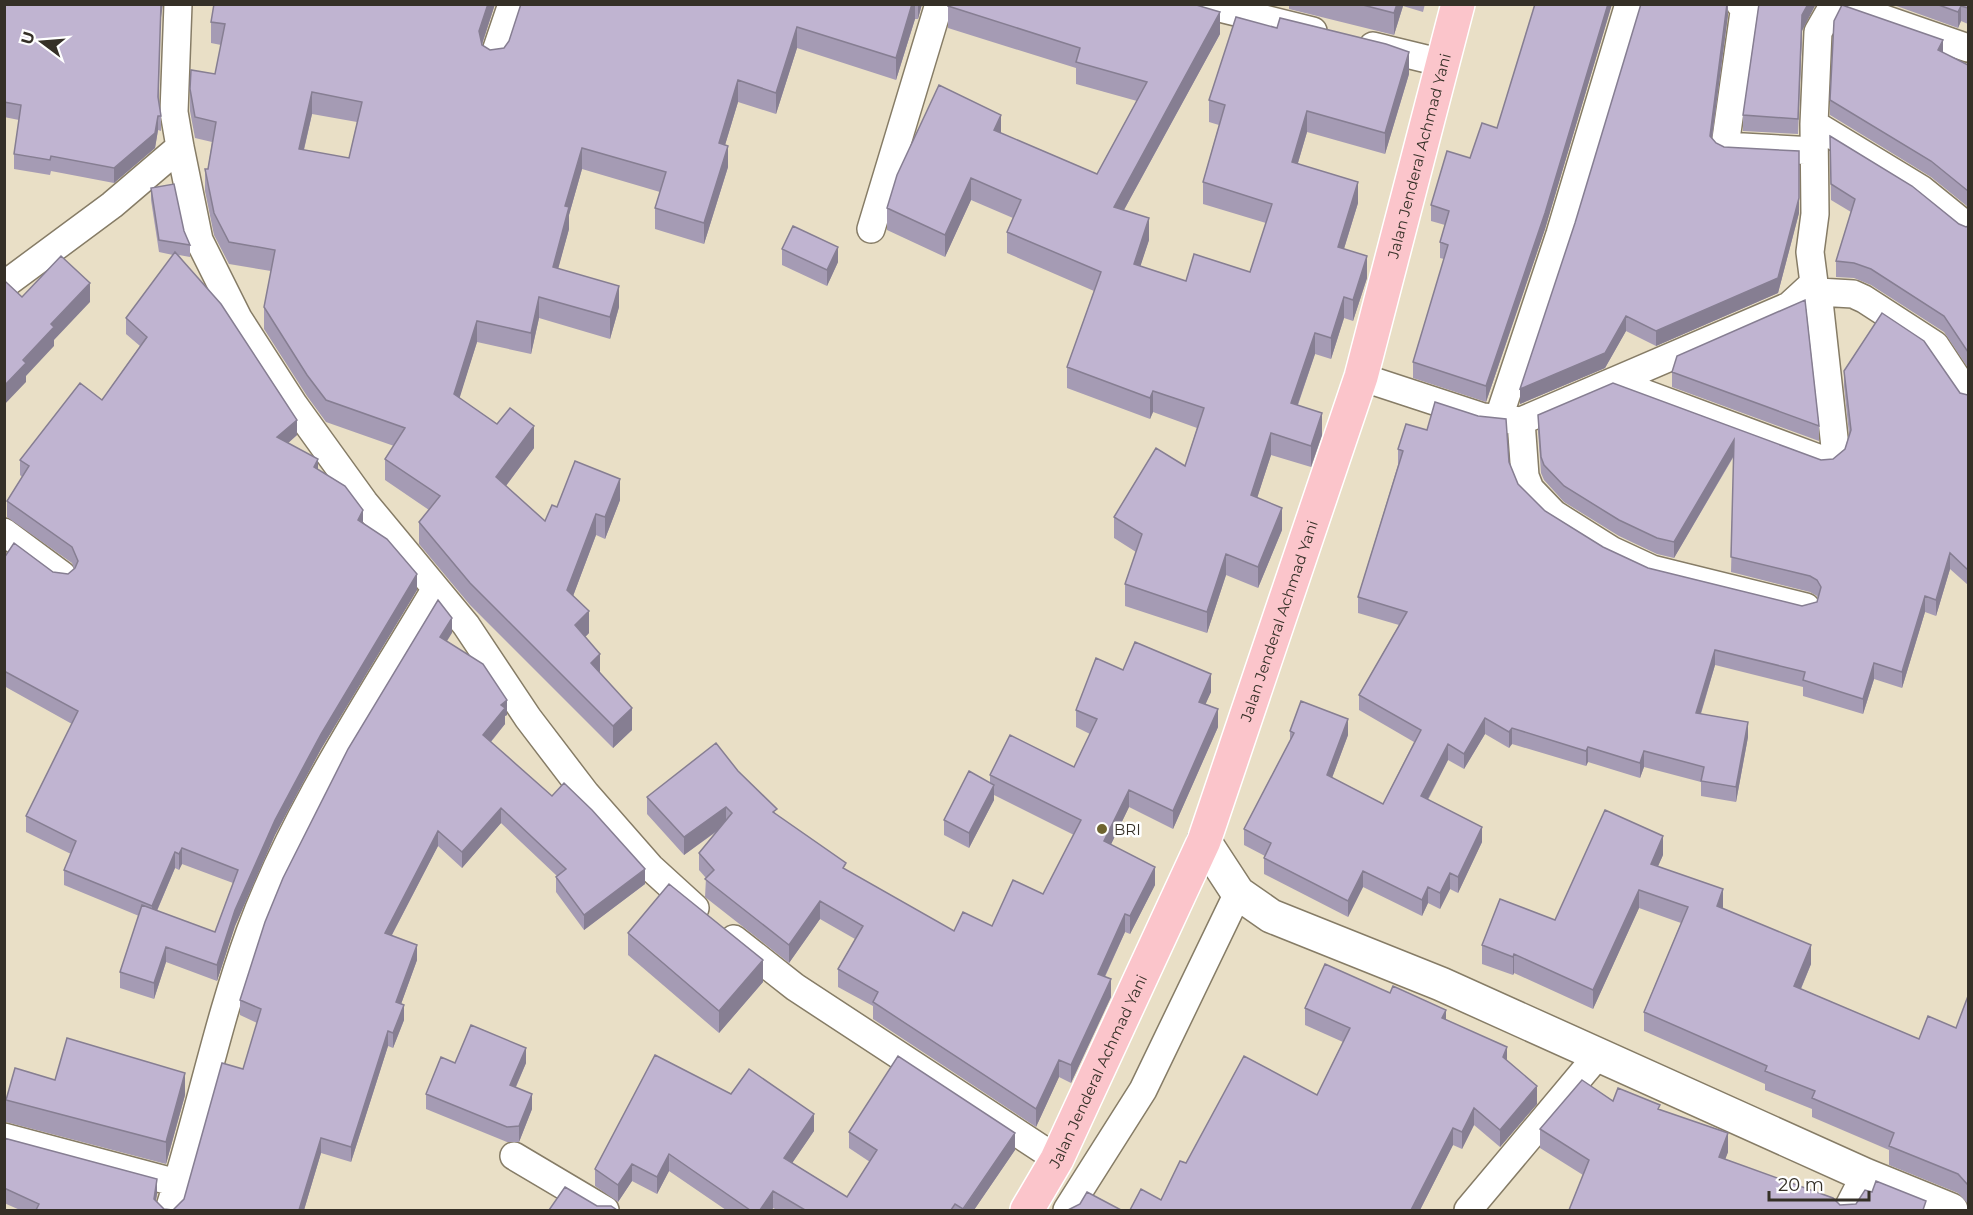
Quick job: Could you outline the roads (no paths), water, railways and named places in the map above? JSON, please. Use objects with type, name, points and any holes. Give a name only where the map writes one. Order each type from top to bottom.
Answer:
[{"type":"main road","name":"Jalan Jenderal Achmad Yani","points":[[1027,1210],[1057,1159],[1204,841],[1361,377],[1458,4]]},
{"type":"main road","points":[[1204,841],[1238,892],[1271,916],[1441,984],[1865,1176],[1951,1210]]},
{"type":"street","points":[[178,4],[174,112],[180,147],[200,240],[238,318],[294,405],[364,502],[466,625],[528,718],[586,794],[650,867],[689,904],[795,987],[1057,1159]]},
{"type":"street","points":[[494,57],[512,4]]},
{"type":"street","points":[[871,229],[939,4]]},
{"type":"street","points":[[1203,4],[1443,63]]},
{"type":"street","points":[[1629,4],[1560,234],[1509,420],[1525,476],[1530,489],[1554,514],[1611,550],[1652,570],[1806,607]]},
{"type":"street","points":[[1740,4],[1745,6],[1725,146],[1815,151]]},
{"type":"street","points":[[1614,382],[1826,461],[1830,459],[1835,447],[1810,252],[1815,214],[1814,124],[1818,32],[1834,4]]},
{"type":"street","points":[[1841,4],[1968,48]]},
{"type":"street","points":[[1814,124],[1921,189],[1968,227]]},
{"type":"street","points":[[4,285],[111,205],[180,147]]},
{"type":"street","points":[[1361,377],[1509,420],[1614,382],[1789,306],[1816,288],[1853,294],[1883,309],[1935,345],[1968,395]]},
{"type":"street","points":[[4,532],[62,575]]},
{"type":"street","points":[[169,1210],[250,933],[281,857],[317,787],[435,590]]},
{"type":"street","points":[[1067,1210],[1143,1090],[1238,892]]},
{"type":"street","points":[[1468,1210],[1598,1055]]},
{"type":"street","points":[[4,1137],[177,1183]]},
{"type":"street","points":[[514,1156],[605,1210]]},
{"type":"street","points":[[1847,1210],[1865,1176]]},
{"type":"place","name":"BRI","points":[[1102,829]]}]
